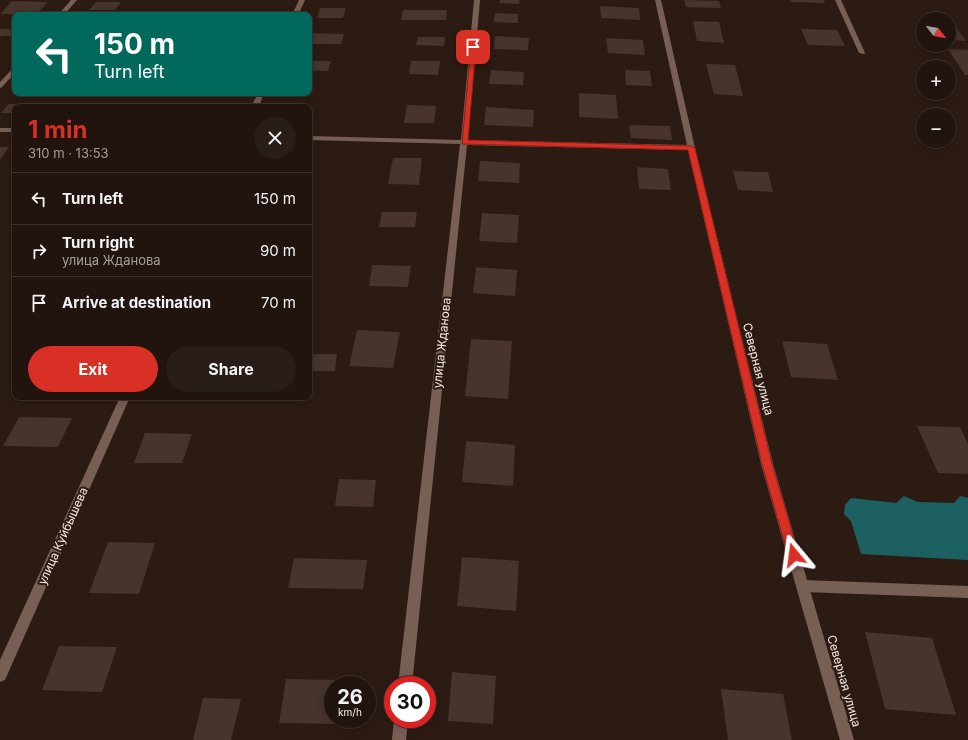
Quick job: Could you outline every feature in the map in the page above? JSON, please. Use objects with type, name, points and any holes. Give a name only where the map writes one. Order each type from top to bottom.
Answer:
[{"type":"street","points":[[64,12],[74,0]]},
{"type":"street","points":[[296,12],[302,0]]},
{"type":"street","name":"улица Жданова","points":[[406,676],[464,142],[477,0]]},
{"type":"street","name":"Северная улица","points":[[658,0],[691,148],[767,464],[847,740]]},
{"type":"street","points":[[838,0],[862,53]]},
{"type":"street","points":[[0,86],[12,72]]},
{"type":"street","points":[[0,130],[12,130]]},
{"type":"street","points":[[312,138],[691,148]]},
{"type":"street","name":"улица Куйбышева","points":[[0,675],[124,400]]},
{"type":"street","points":[[803,586],[968,592]]},
{"type":"street","points":[[399,740],[400,728]]},
{"type":"water","points":[[904,496],[918,502],[954,503],[960,496],[968,498],[968,560],[861,554],[851,521],[844,514],[845,505],[851,498],[896,503]]},
{"type":"building","points":[[500,0],[520,0],[519,4],[499,3]]},
{"type":"building","points":[[684,0],[719,1],[721,8],[686,7]]},
{"type":"building","points":[[790,0],[824,0],[825,3],[791,2]]},
{"type":"building","points":[[12,1],[48,2],[39,12],[12,12],[12,14],[0,14]]},
{"type":"building","points":[[96,2],[121,2],[115,10],[89,10]]},
{"type":"building","points":[[600,6],[639,8],[640,20],[601,18]]},
{"type":"building","points":[[320,8],[346,8],[343,18],[317,18]]},
{"type":"building","points":[[403,10],[447,10],[446,20],[401,20]]},
{"type":"building","points":[[495,13],[518,14],[518,23],[494,22]]},
{"type":"building","points":[[693,21],[719,22],[724,43],[697,41]]},
{"type":"building","points":[[0,29],[12,29],[12,34],[10,36],[0,36]]},
{"type":"building","points":[[801,29],[837,30],[845,46],[808,45]]},
{"type":"building","points":[[956,29],[957,29],[966,41],[956,40]]},
{"type":"building","points":[[312,33],[344,34],[341,44],[312,44]]},
{"type":"building","points":[[495,36],[529,38],[528,50],[494,49]]},
{"type":"building","points":[[418,37],[445,37],[444,46],[416,45]]},
{"type":"building","points":[[606,38],[643,40],[645,55],[608,53]]},
{"type":"building","points":[[956,49],[968,50],[968,75],[965,75],[950,52],[956,52]]},
{"type":"building","points":[[312,61],[331,61],[328,71],[312,70]]},
{"type":"building","points":[[411,61],[440,61],[438,75],[409,74]]},
{"type":"building","points":[[706,64],[735,65],[743,96],[714,94]]},
{"type":"building","points":[[491,70],[524,72],[523,85],[489,84]]},
{"type":"building","points":[[625,70],[650,71],[652,86],[626,85]]},
{"type":"building","points":[[579,93],[616,95],[618,119],[579,117]]},
{"type":"building","points":[[9,104],[12,104],[12,113],[1,113]]},
{"type":"building","points":[[407,105],[436,106],[434,123],[404,123]]},
{"type":"building","points":[[486,107],[534,110],[533,127],[484,125]]},
{"type":"building","points":[[629,125],[670,126],[672,140],[631,138]]},
{"type":"building","points":[[0,147],[9,147],[0,160]]},
{"type":"building","points":[[393,158],[422,158],[419,185],[388,184]]},
{"type":"building","points":[[480,161],[520,163],[519,183],[478,181]]},
{"type":"building","points":[[637,167],[668,169],[671,190],[639,189]]},
{"type":"building","points":[[733,171],[768,172],[773,192],[738,190]]},
{"type":"building","points":[[382,212],[417,212],[415,227],[379,227]]},
{"type":"building","points":[[482,213],[519,215],[517,243],[479,241]]},
{"type":"building","points":[[372,265],[411,266],[408,287],[369,286]]},
{"type":"building","points":[[476,267],[517,270],[515,296],[473,293]]},
{"type":"building","points":[[357,330],[400,332],[393,368],[349,366]]},
{"type":"building","points":[[471,339],[512,341],[508,399],[465,396]]},
{"type":"building","points":[[782,341],[827,344],[838,380],[791,377]]},
{"type":"building","points":[[312,354],[337,354],[335,371],[312,371]]},
{"type":"building","points":[[19,417],[72,418],[58,447],[3,446]]},
{"type":"building","points":[[917,426],[960,427],[968,444],[968,474],[938,473]]},
{"type":"building","points":[[145,433],[192,434],[182,463],[134,463]]},
{"type":"building","points":[[466,441],[515,445],[513,486],[462,482]]},
{"type":"building","points":[[339,479],[376,480],[373,507],[335,506]]},
{"type":"building","points":[[108,542],[155,543],[139,594],[89,593]]},
{"type":"building","points":[[462,557],[519,561],[516,611],[457,606]]},
{"type":"building","points":[[294,558],[367,560],[363,589],[288,588]]},
{"type":"building","points":[[865,632],[932,638],[956,715],[885,709]]},
{"type":"building","points":[[59,646],[117,647],[102,692],[42,690]]},
{"type":"building","points":[[452,672],[496,676],[493,724],[448,721]]},
{"type":"building","points":[[286,679],[324,680],[324,724],[279,723]]},
{"type":"building","points":[[721,689],[783,694],[792,740],[728,740]]},
{"type":"building","points":[[203,698],[241,699],[231,740],[193,740]]},
{"type":"route","points":[[473,47],[464,142],[691,148],[767,464],[794,555]]}]
